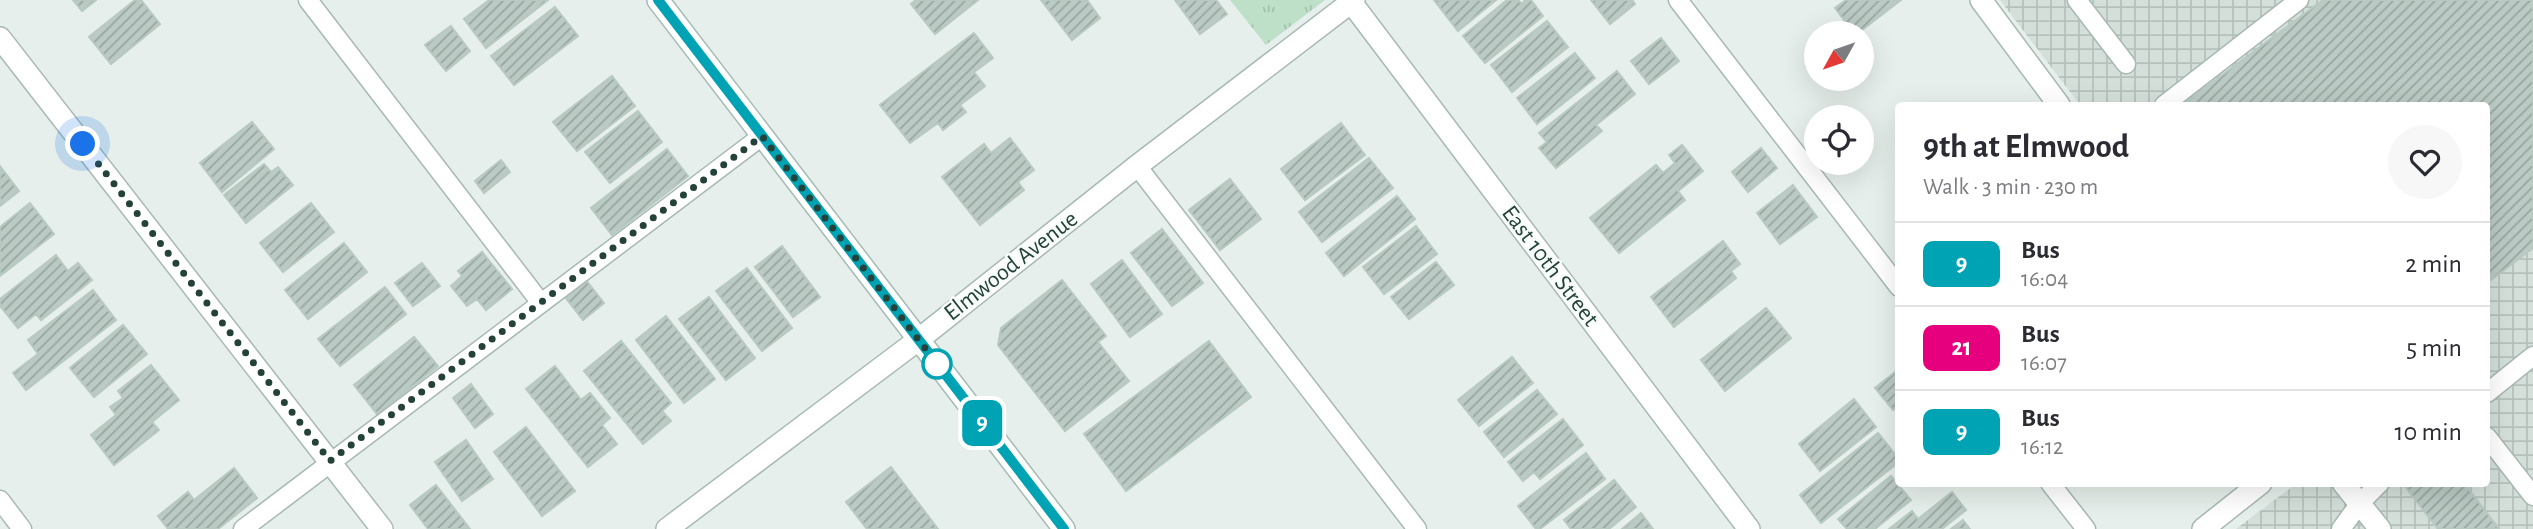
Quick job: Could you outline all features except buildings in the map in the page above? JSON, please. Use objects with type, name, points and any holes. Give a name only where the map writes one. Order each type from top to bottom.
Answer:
[{"type":"street","points":[[658,0],[1063,529]]},
{"type":"street","points":[[1981,0],[2057,102]]},
{"type":"street","name":"Elmwood Avenue","points":[[667,529],[918,340],[1137,166],[1352,1]]},
{"type":"street","name":"East 10th Street","points":[[1352,1],[1749,529]]},
{"type":"street","points":[[0,38],[382,529]]},
{"type":"street","points":[[2203,529],[2256,487]]},
{"type":"street","points":[[2346,487],[2381,529]]},
{"type":"lane","points":[[308,0],[541,303]]},
{"type":"lane","points":[[1678,0],[1895,282]]},
{"type":"lane","points":[[2077,0],[2126,64]]},
{"type":"lane","points":[[2168,102],[2299,0]]},
{"type":"lane","points":[[243,529],[762,136]]},
{"type":"lane","points":[[1137,166],[1417,529]]},
{"type":"lane","points":[[2490,391],[2533,356]]},
{"type":"lane","points":[[2490,441],[2533,496]]},
{"type":"lane","points":[[2053,487],[2086,529]]},
{"type":"lane","points":[[2341,529],[2376,487]]},
{"type":"lane","points":[[0,500],[23,529]]},
{"type":"shaded area","points":[[2000,0],[2533,0],[2533,529],[2236,529],[2292,487],[2490,487],[2490,102],[2078,102]]},
{"type":"green space","points":[[1230,0],[1325,0],[1266,45]]},
{"type":"bus line","name":"9","points":[[658,0],[1064,529]]},
{"type":"route","points":[[83,144],[330,461],[762,136],[941,369],[937,364]]}]
